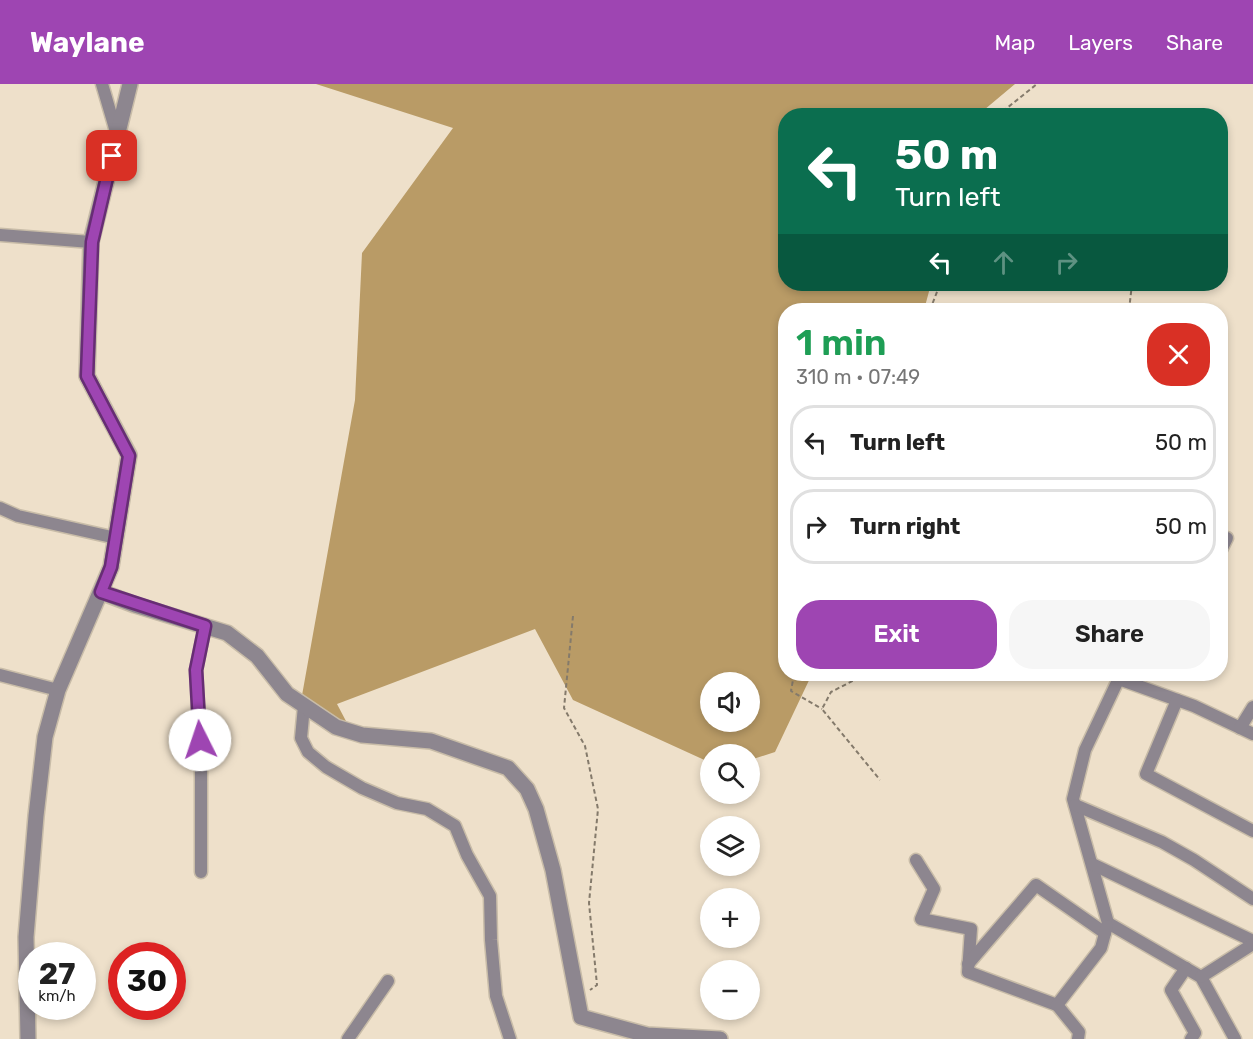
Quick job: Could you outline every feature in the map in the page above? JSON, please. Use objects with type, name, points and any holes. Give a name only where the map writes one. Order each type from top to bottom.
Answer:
[{"type":"street","points":[[102,84],[117,135]]},
{"type":"street","points":[[28,1039],[26,937],[45,737],[58,690],[111,567],[129,456],[87,376],[92,242],[130,84]]},
{"type":"street","points":[[0,235],[92,242]]},
{"type":"street","points":[[0,508],[18,516],[116,538]]},
{"type":"street","points":[[101,592],[227,633],[257,656],[287,694],[336,727],[362,735],[431,741],[508,768],[527,789],[537,809],[554,870],[581,1017],[648,1035],[720,1039]]},
{"type":"street","points":[[201,872],[201,764],[196,670],[205,626]]},
{"type":"street","points":[[0,675],[58,690]]},
{"type":"street","points":[[1057,1005],[1101,948],[1107,928],[1092,864],[1073,799],[1085,750],[1118,681]]},
{"type":"street","points":[[1132,681],[1253,735]]},
{"type":"street","points":[[1177,700],[1146,774],[1253,831]]},
{"type":"street","points":[[304,706],[301,738],[308,752],[326,767],[362,788],[397,803],[427,809],[455,826],[467,855],[490,896],[496,996],[510,1039]]},
{"type":"street","points":[[1240,728],[1253,707]]},
{"type":"street","points":[[1075,805],[1162,842],[1253,899]]},
{"type":"street","points":[[916,860],[934,889],[921,919],[971,929],[968,972],[1057,1005],[1079,1032],[1078,1039]]},
{"type":"street","points":[[1092,864],[1253,943]]},
{"type":"street","points":[[968,964],[1036,885],[1107,928],[1201,977],[1236,1039]]},
{"type":"street","points":[[1201,977],[1253,943]]},
{"type":"street","points":[[1186,968],[1171,990],[1195,1033],[1191,1039]]},
{"type":"street","points":[[348,1039],[388,981]]},
{"type":"path","points":[[1007,108],[1037,84]]},
{"type":"path","points":[[573,616],[564,708],[585,746],[598,809],[589,903],[597,985],[578,998]]},
{"type":"path","points":[[793,681],[791,691],[822,708],[880,780]]},
{"type":"path","points":[[822,708],[831,692],[852,681]]},
{"type":"shaded area","points":[[316,84],[1015,84],[986,108],[778,108],[778,291],[929,291],[926,303],[778,303],[778,681],[809,681],[775,752],[760,757],[760,744],[700,744],[700,758],[573,700],[535,629],[337,704],[347,723],[301,701],[355,400],[362,253],[453,128]]},
{"type":"route","points":[[112,156],[92,242],[87,376],[129,456],[111,567],[101,592],[205,626],[196,670],[200,740]]}]
